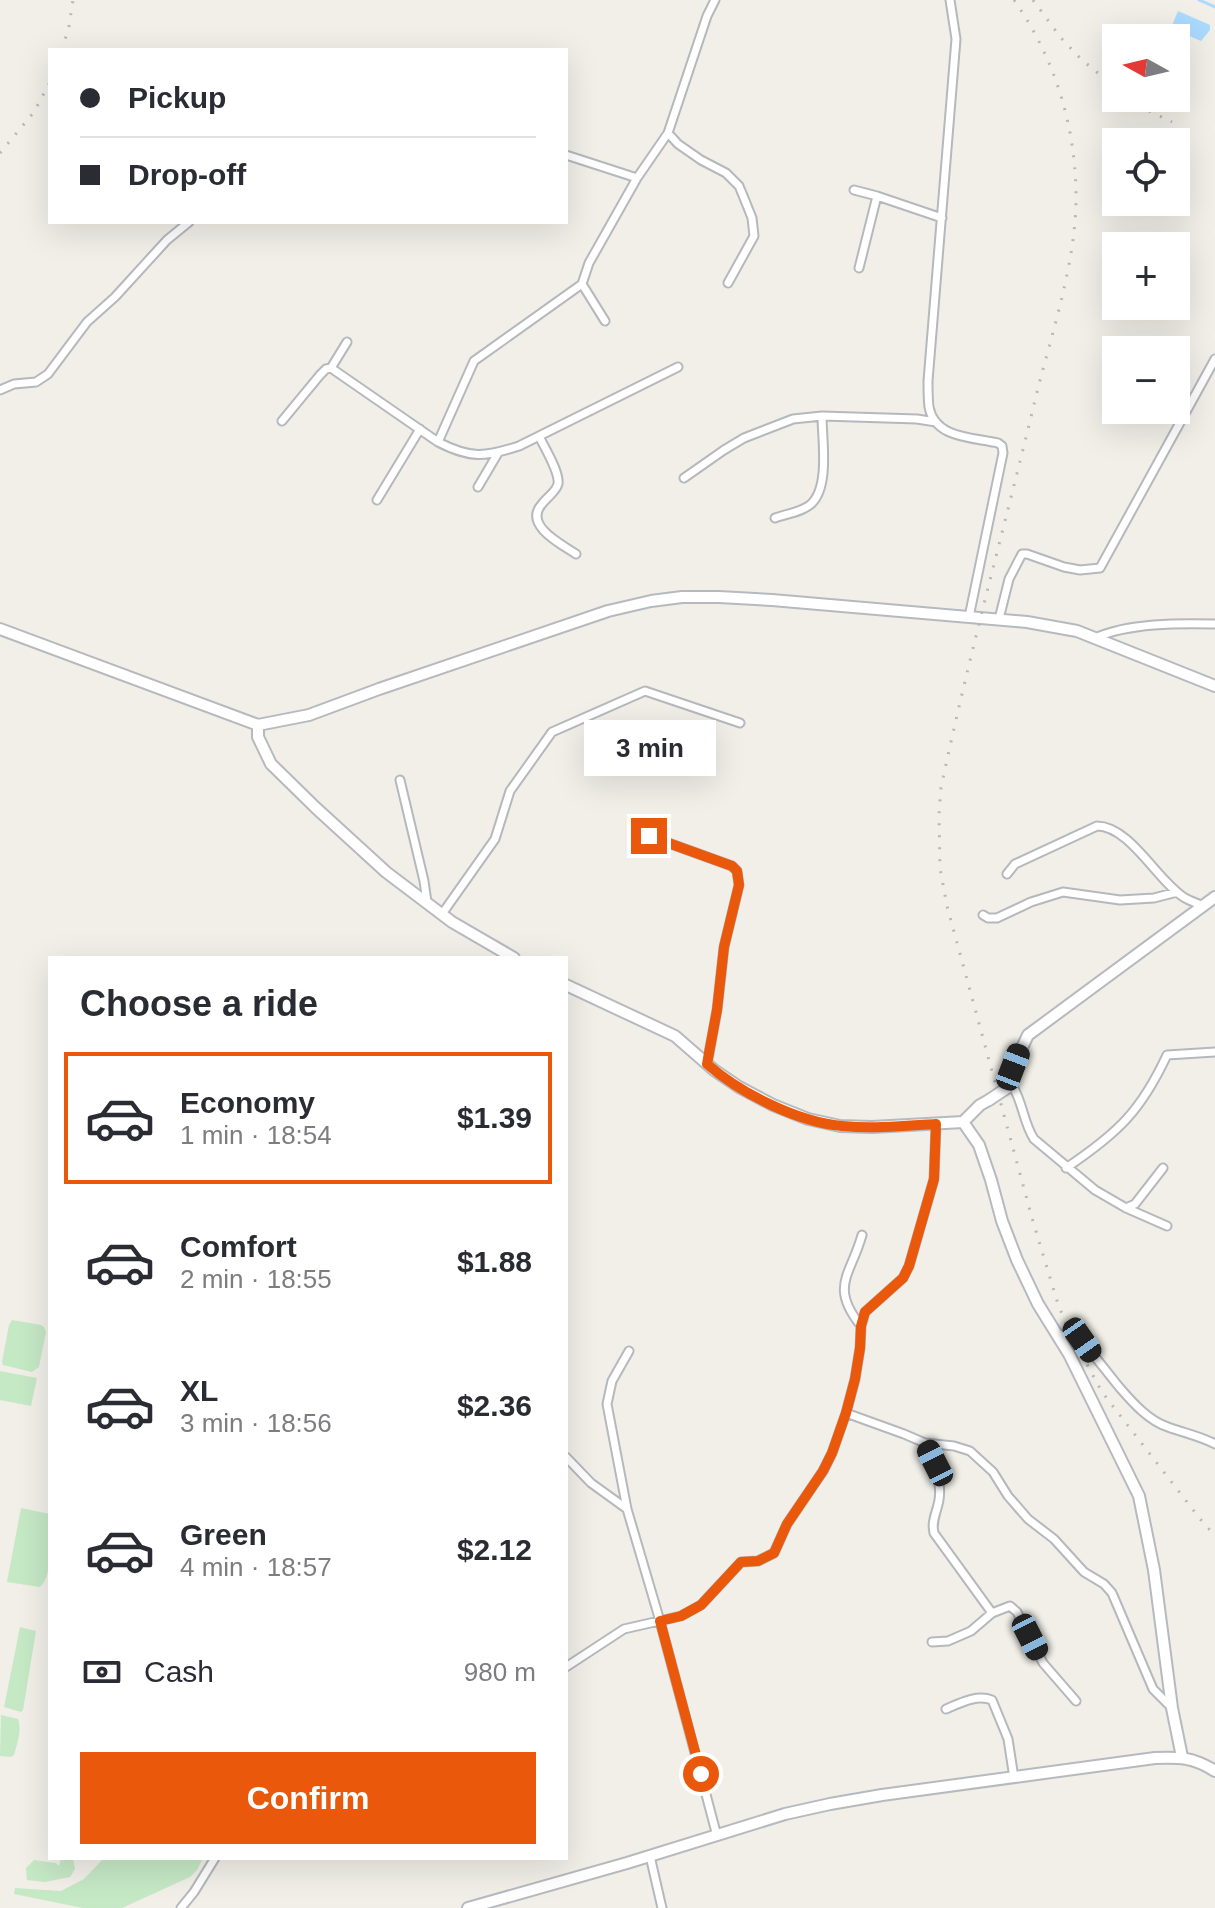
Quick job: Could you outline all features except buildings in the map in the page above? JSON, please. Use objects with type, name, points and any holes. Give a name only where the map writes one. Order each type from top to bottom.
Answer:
[{"type":"street","points":[[438,442],[474,361],[582,284],[589,263],[637,178],[668,133],[715,0]]},
{"type":"street","points":[[950,0],[956,39],[928,381],[929,409],[936,422],[947,431],[993,442],[1002,446],[1003,453],[969,617]]},
{"type":"street","points":[[668,133],[701,160],[726,173],[739,186],[744,198],[752,218],[754,236],[728,283]]},
{"type":"street","points":[[568,156],[637,178]]},
{"type":"street","points":[[854,190],[942,218]]},
{"type":"street","points":[[859,268],[877,196]]},
{"type":"street","points":[[0,390],[14,384],[36,382],[48,374],[87,322],[187,224]]},
{"type":"street","points":[[582,284],[605,321]]},
{"type":"street","points":[[282,421],[320,375],[331,368],[347,342]]},
{"type":"street","points":[[999,619],[1009,579],[1022,554],[1080,570],[1100,568],[1215,359]]},
{"type":"street","points":[[331,368],[438,442],[475,456],[519,446],[678,367]]},
{"type":"street","points":[[684,478],[744,438],[793,419],[822,416],[936,422]]},
{"type":"street","points":[[775,518],[804,509],[819,494],[823,478],[822,416]]},
{"type":"street","points":[[377,500],[420,429]]},
{"type":"street","points":[[539,436],[558,476],[555,490],[538,507],[539,526],[576,554]]},
{"type":"street","points":[[478,487],[498,453]]},
{"type":"street","points":[[0,629],[258,725],[309,715],[608,611],[682,597],[877,608],[1065,628],[1215,686]]},
{"type":"street","points":[[1095,638],[1110,631],[1181,623],[1215,624]]},
{"type":"street","points":[[442,914],[495,839],[510,791],[552,732],[645,691],[740,723]]},
{"type":"street","points":[[258,725],[258,737],[271,764],[386,872],[442,914],[511,956]]},
{"type":"street","points":[[400,780],[427,902]]},
{"type":"street","points":[[1007,874],[1015,864],[1097,826],[1104,826],[1139,850],[1184,898],[1203,906]]},
{"type":"street","points":[[649,836],[732,866],[737,871],[739,885],[723,956],[707,1064]]},
{"type":"street","points":[[983,915],[997,918],[1031,902],[1063,892],[1120,900],[1154,898],[1177,892]]},
{"type":"street","points":[[568,986],[675,1036],[739,1087],[808,1119],[840,1126],[872,1127],[963,1122],[980,1105],[1009,1086],[1013,1067],[1028,1035],[1215,897]]},
{"type":"street","points":[[1066,1168],[1116,1131],[1140,1104],[1167,1055],[1215,1052]]},
{"type":"street","points":[[1009,1086],[1018,1095],[1027,1128],[1034,1139],[1066,1168],[1126,1208],[1167,1226]]},
{"type":"street","points":[[963,1122],[979,1145],[1017,1260],[1038,1304],[1069,1354],[1139,1496],[1154,1570],[1172,1708],[1182,1757]]},
{"type":"street","points":[[568,1666],[624,1629],[681,1616],[701,1605],[741,1562],[758,1561],[774,1553],[787,1524],[832,1453],[846,1413],[865,1312],[903,1278],[909,1266],[934,1179],[936,1124]]},
{"type":"street","points":[[1126,1208],[1135,1204],[1163,1168]]},
{"type":"street","points":[[861,1326],[851,1314],[843,1292],[862,1235]]},
{"type":"street","points":[[1058,1336],[1070,1333],[1082,1340],[1102,1368],[1157,1423],[1215,1444]]},
{"type":"street","points":[[629,1351],[612,1381],[608,1416],[627,1509],[717,1836]]},
{"type":"street","points":[[846,1413],[925,1443],[954,1446],[979,1457],[1028,1519],[1054,1539],[1084,1572],[1112,1593],[1153,1689],[1172,1708]]},
{"type":"street","points":[[925,1443],[935,1463],[940,1488],[932,1526],[934,1533],[992,1613]]},
{"type":"street","points":[[568,1459],[591,1483],[627,1509]]},
{"type":"street","points":[[932,1642],[948,1641],[971,1631],[992,1613],[1010,1606],[1017,1612],[1043,1663],[1076,1701]]},
{"type":"street","points":[[946,1709],[984,1697],[992,1700],[1008,1739],[1014,1778]]},
{"type":"street","points":[[468,1908],[785,1814],[830,1804],[1155,1758],[1182,1757],[1215,1771]]},
{"type":"street","points":[[650,1856],[662,1908]]},
{"type":"street","points":[[181,1908],[214,1860]]},
{"type":"green space","points":[[12,1320],[41,1325],[46,1332],[39,1367],[32,1372],[3,1365]]},
{"type":"green space","points":[[0,1371],[37,1378],[31,1406],[0,1400]]},
{"type":"green space","points":[[21,1508],[48,1514],[48,1568],[44,1581],[40,1587],[7,1582]]},
{"type":"green space","points":[[20,1627],[36,1631],[21,1712],[4,1707]]},
{"type":"green space","points":[[1,1715],[18,1719],[19,1723],[18,1742],[11,1757],[0,1756]]},
{"type":"green space","points":[[34,1860],[59,1866],[60,1860],[73,1860],[75,1869],[70,1877],[45,1882],[27,1880],[26,1868]]},
{"type":"green space","points":[[102,1860],[202,1860],[190,1877],[122,1908],[83,1908],[14,1894],[15,1888],[61,1891],[84,1879]]},
{"type":"water","points":[[1178,11],[1210,25],[1210,30],[1201,41],[1190,36],[1190,24],[1173,24]]},
{"type":"waterway","points":[[1199,0],[1215,7]]},
{"type":"railway","points":[[63,48],[73,0]]},
{"type":"railway","points":[[1014,0],[1051,68],[1066,116],[1075,167],[1073,242],[941,788],[940,868],[947,906],[1058,1304],[1102,1392],[1215,1535]]},
{"type":"railway","points":[[1033,0],[1061,38],[1102,76]]},
{"type":"railway","points":[[0,153],[34,112],[48,86]]},
{"type":"railway","points":[[1151,112],[1172,122]]},
{"type":"route","points":[[649,836],[732,866],[737,871],[739,885],[724,947],[707,1064],[739,1087],[808,1119],[840,1126],[936,1124],[934,1179],[909,1266],[903,1278],[865,1312],[855,1379],[846,1413],[823,1471],[787,1524],[774,1553],[758,1561],[741,1562],[701,1605],[681,1616],[660,1621],[701,1774]]}]
